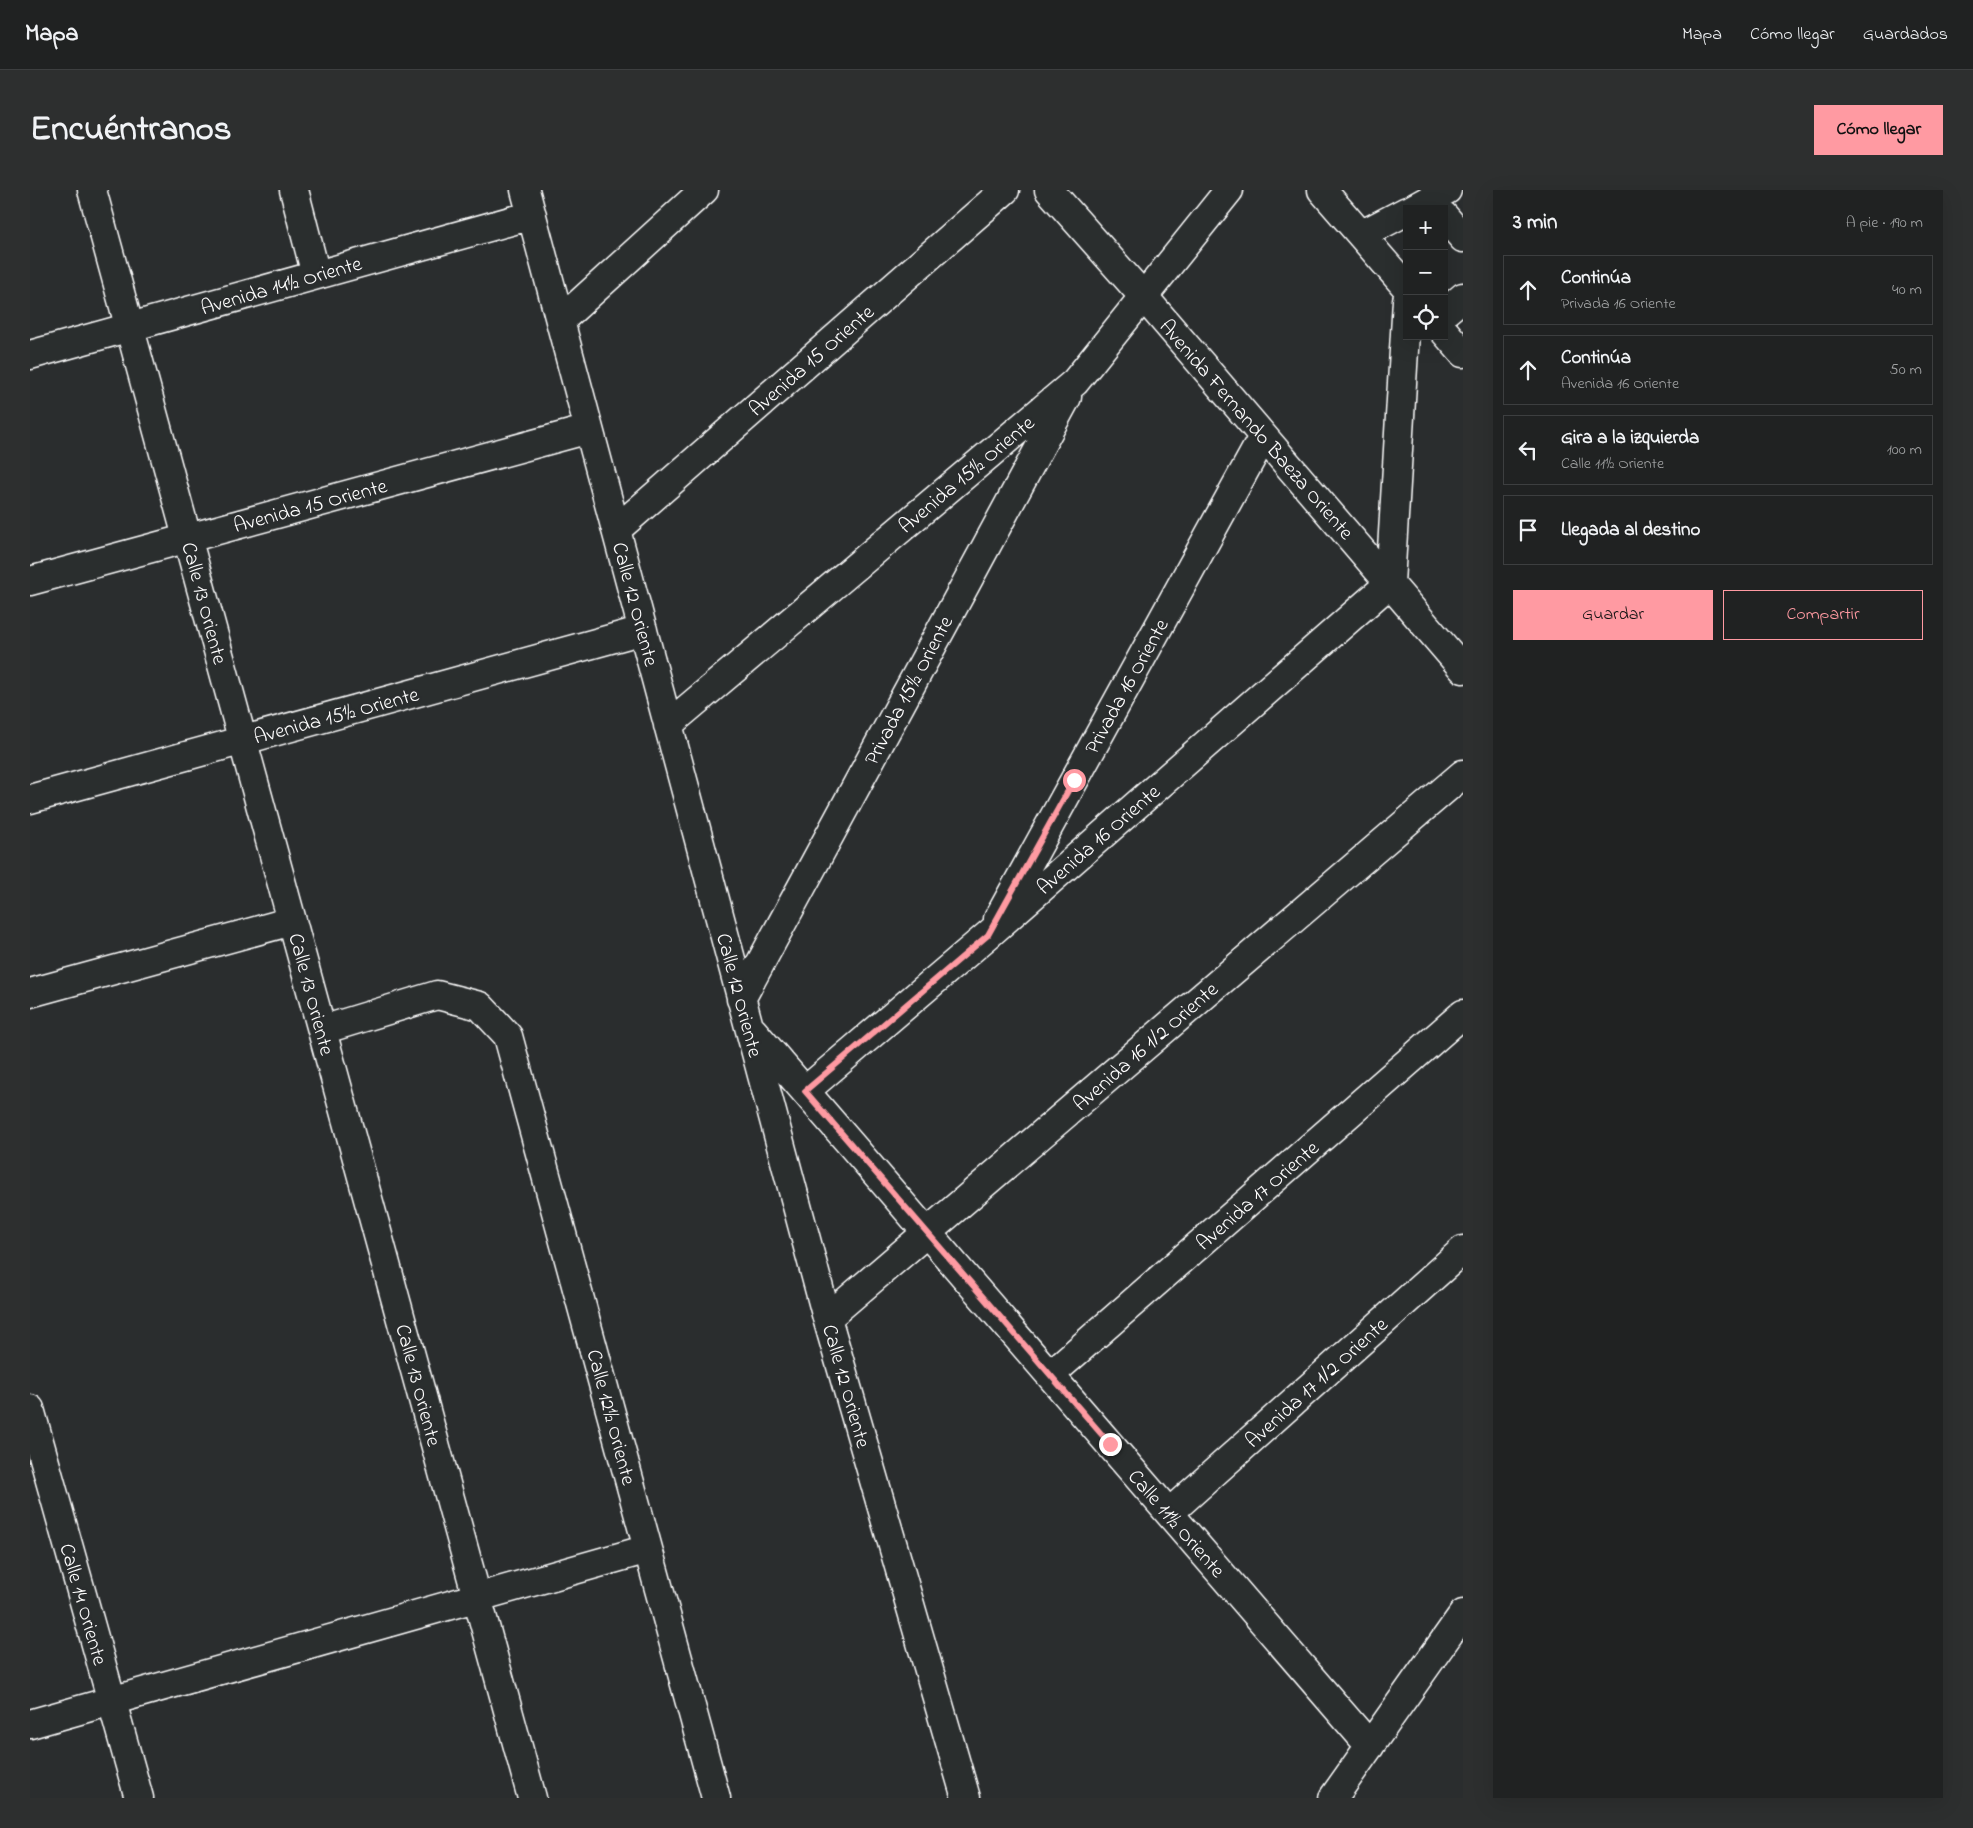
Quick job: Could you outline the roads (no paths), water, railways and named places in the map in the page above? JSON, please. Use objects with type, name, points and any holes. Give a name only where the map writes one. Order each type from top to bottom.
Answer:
[{"type":"street","name":"Calle 13 Oriente","points":[[92,190],[532,1798]]},
{"type":"street","points":[[294,190],[316,275]]},
{"type":"street","points":[[560,322],[704,190]]},
{"type":"street","name":"Avenida 15 Oriente","points":[[616,530],[1005,190]]},
{"type":"street","name":"Avenida Fernando Baeza Oriente","points":[[1049,190],[1144,297],[1463,669]]},
{"type":"street","name":"Avenida 15½ Oriente","points":[[668,725],[1075,382],[1229,190]]},
{"type":"street","points":[[1322,190],[1403,283]]},
{"type":"street","name":"Avenida 14½ Oriente","points":[[30,355],[316,275],[528,202]]},
{"type":"street","name":"Calle 12 Oriente","points":[[528,202],[827,1318],[966,1798]]},
{"type":"street","points":[[1434,204],[1463,238]]},
{"type":"street","points":[[1361,235],[1403,213]]},
{"type":"street","points":[[1448,309],[1463,296]]},
{"type":"street","points":[[1448,336],[1463,353]]},
{"type":"street","points":[[1390,583],[1405,340]]},
{"type":"street","name":"Privada 15½ Oriente","points":[[741,999],[1075,382]]},
{"type":"street","name":"Avenida 15 Oriente","points":[[30,581],[589,429]]},
{"type":"street","name":"Privada 16 Oriente","points":[[988,935],[1263,437]]},
{"type":"street","name":"Avenida 16 Oriente","points":[[805,1091],[988,935],[1390,583]]},
{"type":"street","name":"Avenida 15½ Oriente","points":[[30,799],[643,630]]},
{"type":"street","name":"Avenida 16 1/2 Oriente","points":[[827,1318],[1463,774]]},
{"type":"street","points":[[30,993],[292,920]]},
{"type":"street","name":"Calle 12½ Oriente","points":[[322,1030],[437,995],[480,1006],[508,1036],[716,1798]]},
{"type":"street","name":"Avenida 17 Oriente","points":[[1050,1376],[1463,1014]]},
{"type":"street","name":"Calle 11½ Oriente","points":[[749,1026],[1370,1746]]},
{"type":"street","name":"Avenida 17 1/2 Oriente","points":[[1169,1513],[1463,1250]]},
{"type":"street","name":"Calle 14 Oriente","points":[[30,1410],[139,1798]]},
{"type":"street","points":[[30,1724],[648,1549]]},
{"type":"street","points":[[1333,1798],[1463,1614]]}]
